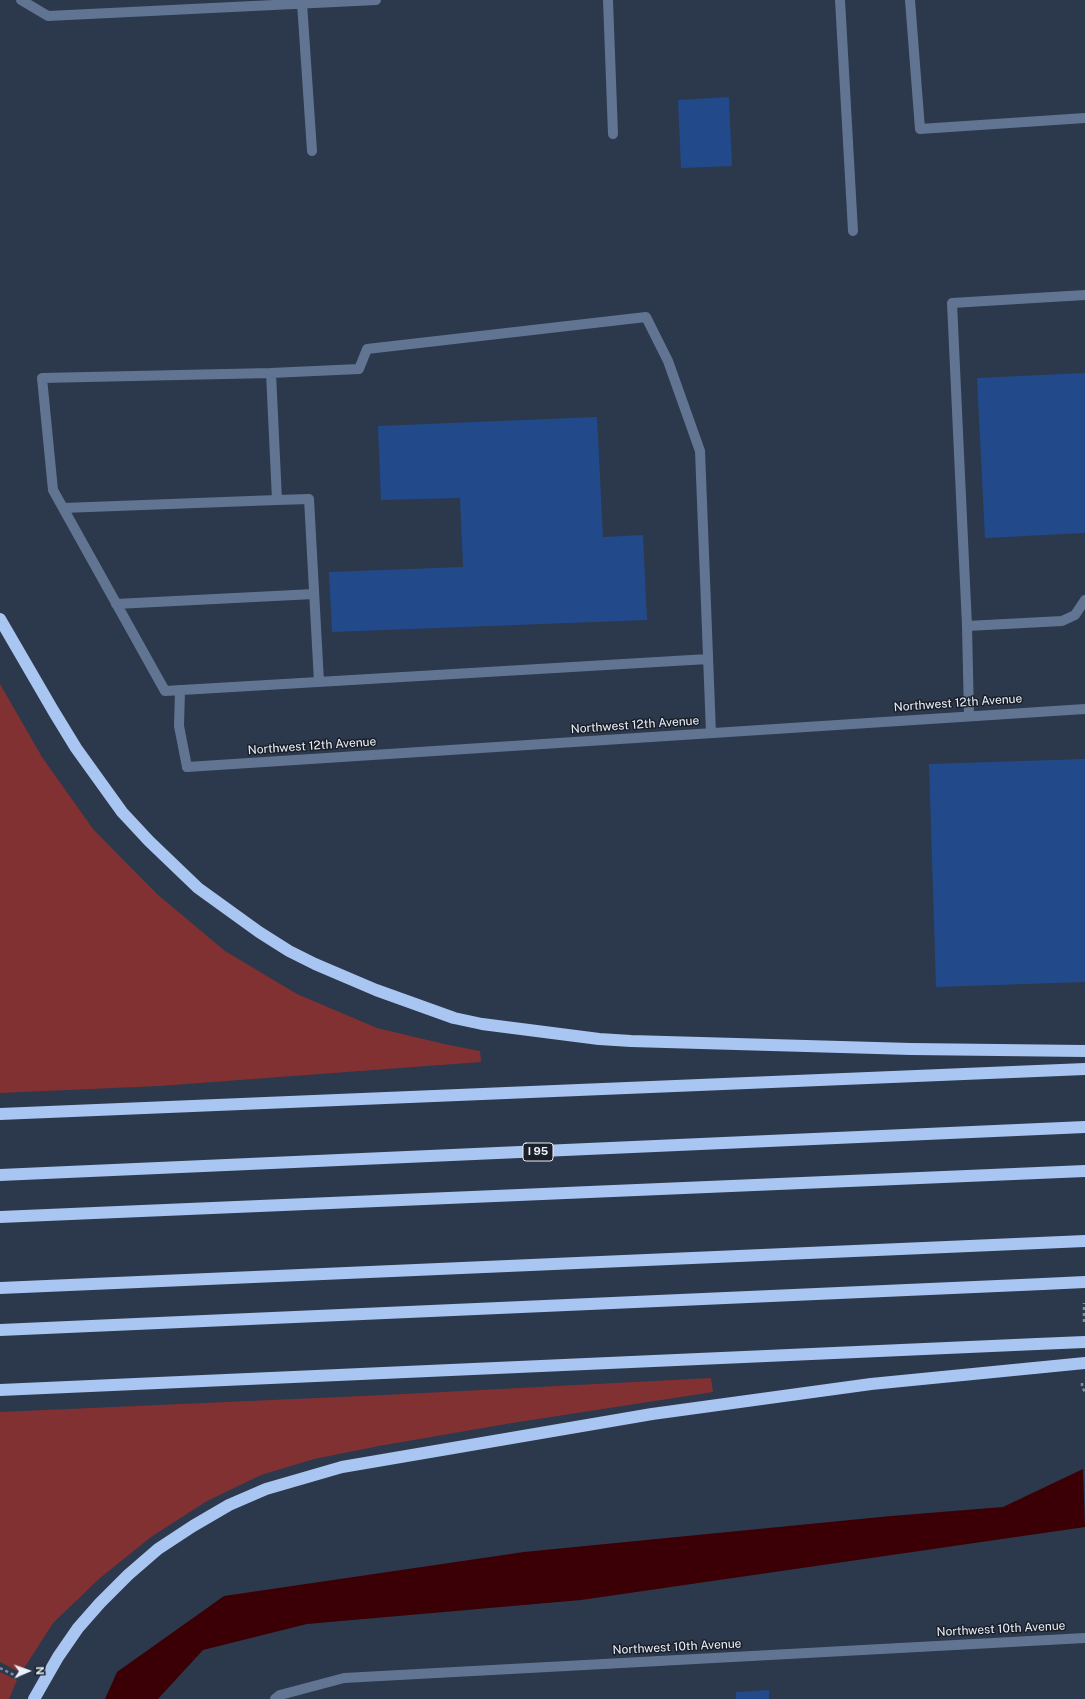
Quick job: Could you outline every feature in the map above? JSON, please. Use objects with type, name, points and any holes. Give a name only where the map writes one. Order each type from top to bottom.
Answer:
[{"type":"highway","points":[[0,619],[76,748],[122,812],[149,841],[198,888],[259,932],[289,951],[357,982],[454,1018],[482,1024],[578,1037],[631,1041],[911,1049],[1081,1051]]},
{"type":"highway","points":[[5,1114],[1080,1069]]},
{"type":"highway","name":"I 95","points":[[6,1175],[1085,1127]]},
{"type":"highway","points":[[6,1217],[1085,1171]]},
{"type":"highway","points":[[0,1288],[1085,1241]]},
{"type":"highway","points":[[0,1330],[1085,1282]]},
{"type":"highway","points":[[0,1390],[1085,1342]]},
{"type":"highway","points":[[34,1699],[58,1657],[78,1628],[100,1602],[158,1549],[229,1505],[266,1489],[303,1477],[350,1466],[652,1414],[879,1384],[1085,1363]]},
{"type":"street","points":[[21,0],[48,16],[376,0]]},
{"type":"street","points":[[608,0],[613,134]]},
{"type":"street","points":[[840,0],[853,231]]},
{"type":"street","points":[[910,0],[920,129],[1085,118]]},
{"type":"street","points":[[302,3],[312,151]]},
{"type":"street","points":[[970,716],[952,303],[1085,295]]},
{"type":"street","points":[[708,659],[165,691],[53,490],[42,378],[271,373],[359,369],[368,349],[646,317],[668,361],[700,451],[711,733]]},
{"type":"street","points":[[271,373],[277,500]]},
{"type":"street","points":[[63,508],[309,499],[319,682]]},
{"type":"street","points":[[116,604],[314,594]]},
{"type":"street","points":[[967,626],[1062,621],[1075,615],[1085,600]]},
{"type":"street","name":"Northwest 12th Avenue","points":[[180,690],[179,726],[187,767],[1085,709]]},
{"type":"street","name":"Northwest 10th Avenue","points":[[275,1699],[280,1695],[344,1678],[1085,1638]]},
{"type":"path","points":[[0,1668],[18,1677]]},
{"type":"shaded area","points":[[0,684],[42,757],[93,829],[157,894],[225,951],[297,994],[377,1028],[480,1051],[481,1062],[159,1086],[0,1093]]},
{"type":"shaded area","points":[[711,1378],[713,1392],[512,1423],[379,1446],[314,1459],[261,1475],[207,1501],[151,1537],[100,1578],[53,1623],[21,1673],[0,1662],[0,1412],[385,1395]]},
{"type":"shaded area","points":[[1083,1469],[1085,1527],[581,1600],[307,1624],[203,1650],[158,1699],[105,1699],[117,1672],[224,1596],[524,1552],[891,1516],[1003,1507]]},
{"type":"shaded area","points":[[0,1672],[17,1680],[9,1699],[0,1699]]},
{"type":"building","points":[[729,97],[732,166],[681,168],[678,100]]},
{"type":"building","points":[[1085,373],[1085,533],[985,538],[977,378]]},
{"type":"building","points":[[597,417],[603,537],[643,535],[647,620],[332,632],[329,572],[463,567],[460,498],[381,500],[378,426]]},
{"type":"building","points":[[1085,759],[1085,982],[936,987],[929,764]]},
{"type":"building","points":[[769,1690],[769,1699],[736,1699],[736,1692]]}]
